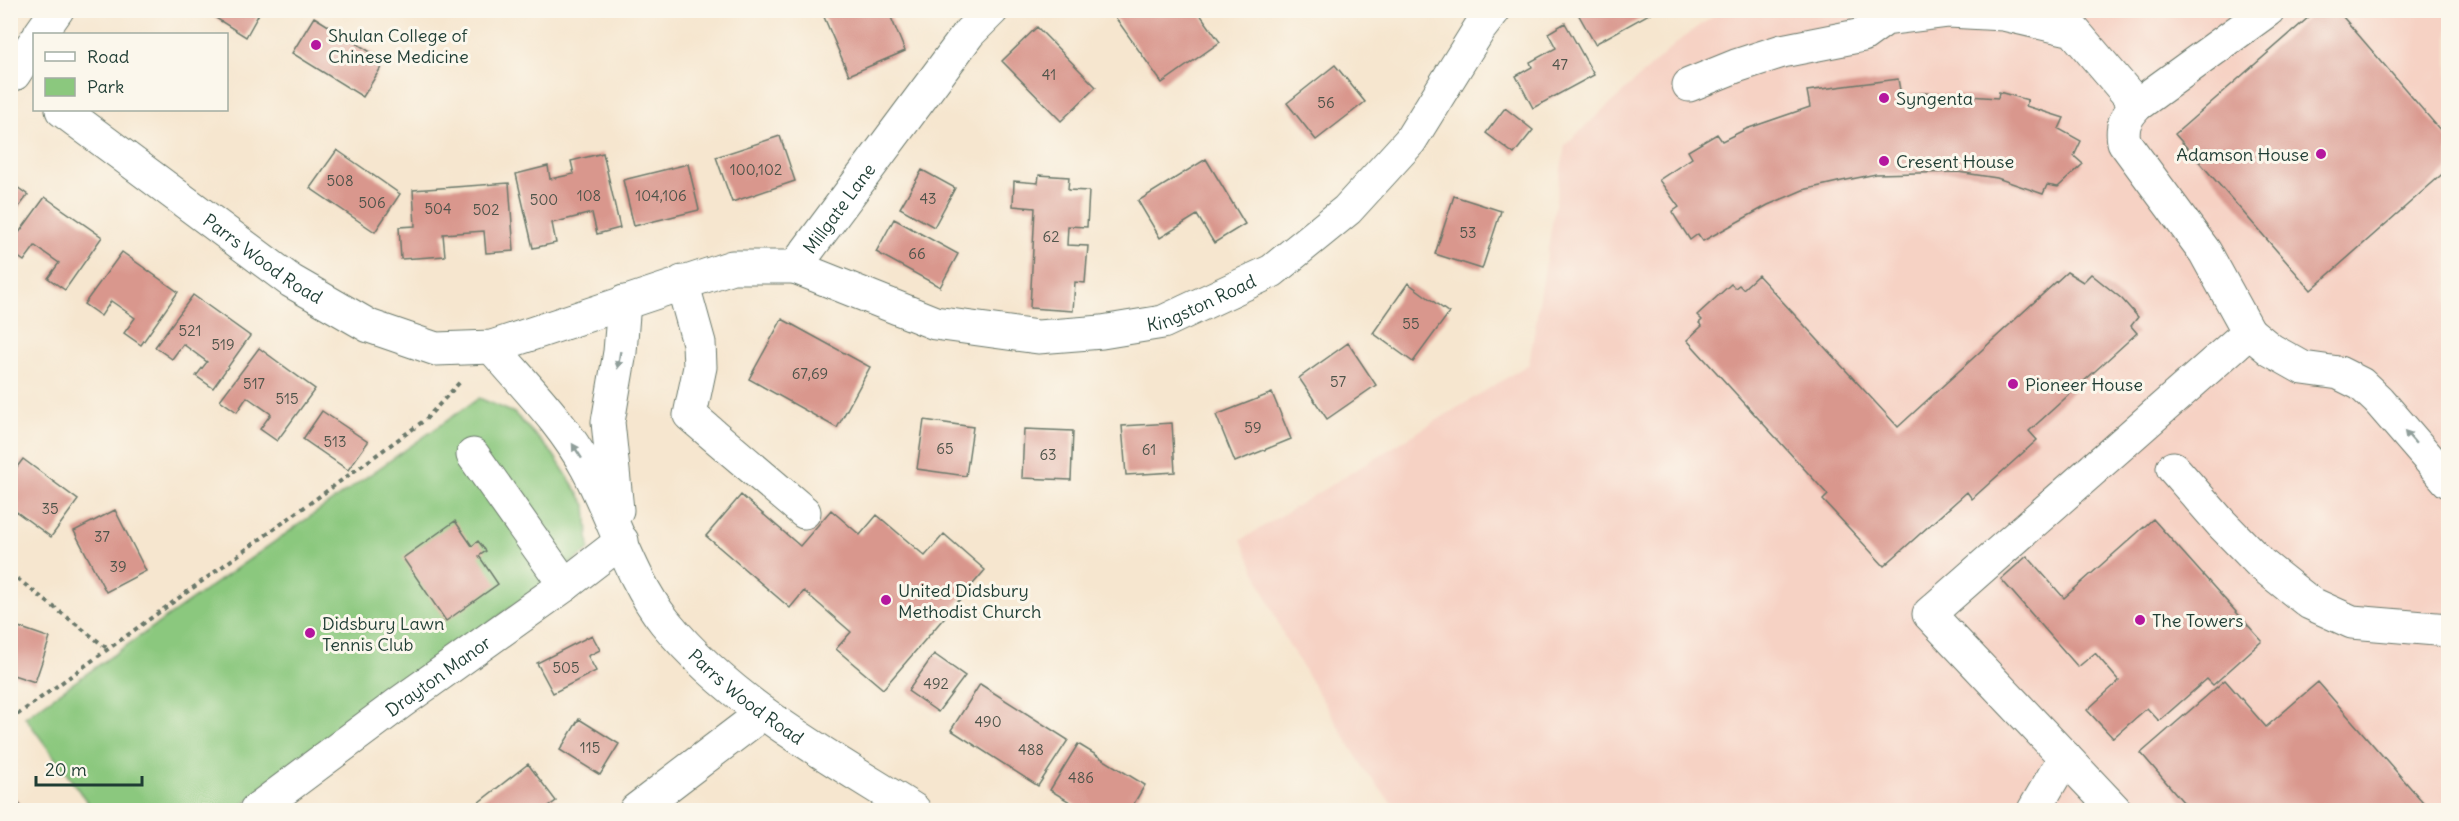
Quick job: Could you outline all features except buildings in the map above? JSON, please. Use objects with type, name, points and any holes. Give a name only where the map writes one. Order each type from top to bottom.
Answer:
[{"type":"street","points":[[41,33],[57,10]]},
{"type":"street","name":"Kingston Road","points":[[795,267],[935,323],[1038,337],[1102,332],[1163,322],[1272,271],[1347,210],[1410,141],[1480,28],[1494,10]]},
{"type":"street","points":[[2268,10],[2137,105],[2126,116],[2122,129],[2124,142],[2205,252],[2249,332],[2271,350],[2303,368],[2338,373],[2361,384],[2378,399],[2448,481]]},
{"type":"street","points":[[1689,84],[1782,51],[1863,35],[1886,19],[1949,11],[2003,14],[2073,30],[2137,105]]},
{"type":"street","name":"Millgate Lane","points":[[624,302],[732,267],[795,267],[974,18]]},
{"type":"street","points":[[20,78],[33,46]]},
{"type":"street","name":"Parrs Wood Road","points":[[63,111],[291,281],[369,326],[436,349],[492,347],[624,302],[620,352],[608,422],[622,541]]},
{"type":"street","points":[[682,282],[699,343],[700,359],[690,415],[804,512]]},
{"type":"street","points":[[2115,810],[1929,615],[2249,332]]},
{"type":"street","name":"Parrs Wood Road","points":[[492,347],[559,424],[587,467],[644,590],[665,622],[718,677],[763,713],[914,810]]},
{"type":"street","points":[[473,455],[566,585]]},
{"type":"street","points":[[2173,468],[2245,548],[2310,603],[2352,622],[2448,630]]},
{"type":"street","name":"Drayton Manor","points":[[256,810],[401,702],[566,585],[622,541]]},
{"type":"street","points":[[636,810],[763,713]]},
{"type":"street","points":[[2034,810],[2065,756]]},
{"type":"path","points":[[10,720],[425,420],[492,347]]},
{"type":"path","points":[[10,573],[108,649]]},
{"type":"shaded area","points":[[1721,11],[2448,11],[2448,810],[1397,810],[1364,769],[1285,638],[1241,540],[1529,364],[1565,145],[1681,39]]},
{"type":"green space","name":"Didsbury Lawn Tennis Club","points":[[479,398],[514,413],[553,454],[586,505],[589,550],[235,810],[93,810],[25,717]]},
{"type":"place","name":"Shulan College of Chinese Medicine","points":[[316,45]]},
{"type":"place","name":"Syngenta","points":[[1884,98]]},
{"type":"place","name":"Adamson House","points":[[2321,154]]},
{"type":"place","name":"Cresent House","points":[[1884,161]]},
{"type":"place","name":"Pioneer House","points":[[2013,384]]},
{"type":"place","name":"United Didsbury Methodist Church","points":[[886,600]]},
{"type":"place","name":"The Towers","points":[[2140,620]]},
{"type":"place","name":"Didsbury Lawn Tennis Club","points":[[310,633]]}]
